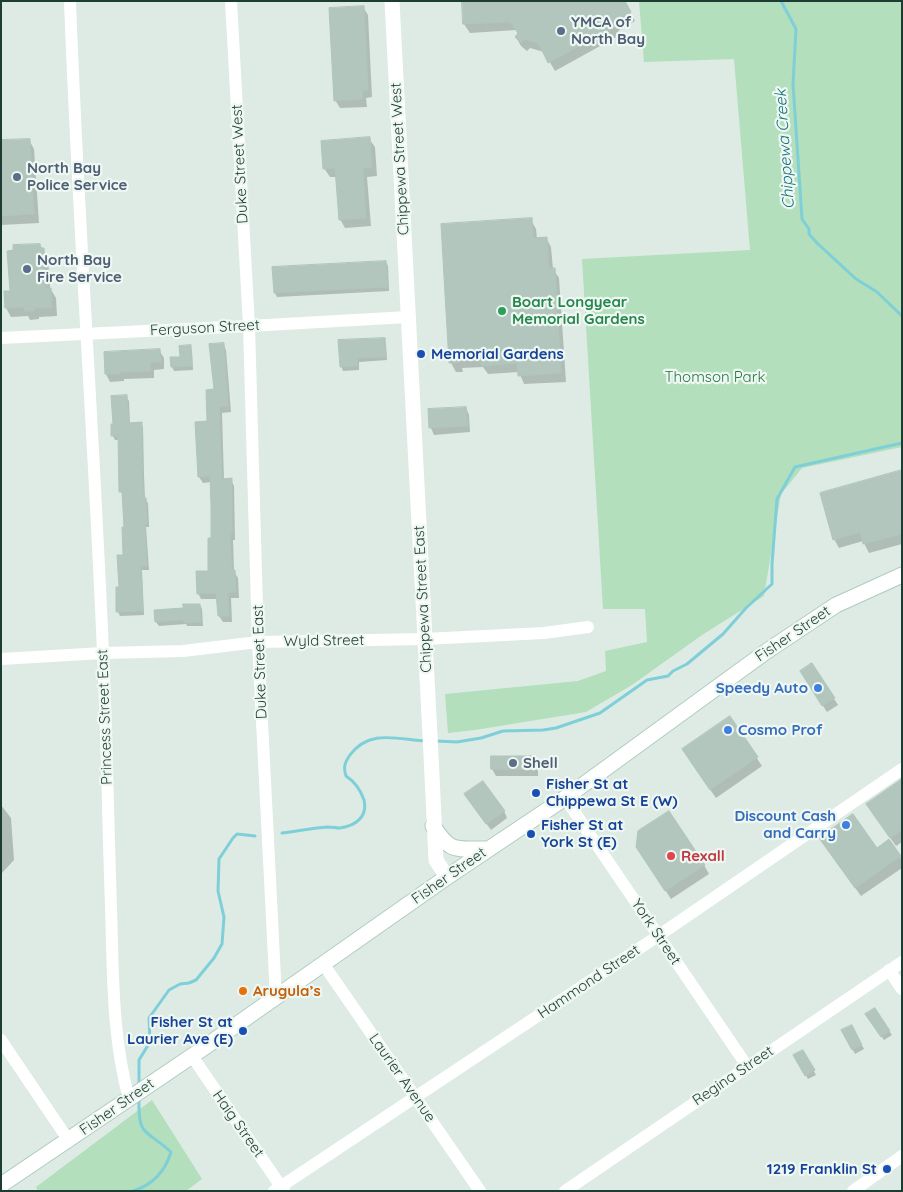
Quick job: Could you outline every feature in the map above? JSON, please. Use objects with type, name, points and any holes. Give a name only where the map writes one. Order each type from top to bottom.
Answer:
[{"type":"main road","name":"Chippewa Street West","points":[[392,1],[408,317]]},
{"type":"main road","name":"Chippewa Street East","points":[[408,317],[433,826],[436,860],[447,877]]},
{"type":"main road","name":"Fisher Street","points":[[1,1185],[69,1141],[324,965],[447,877],[565,798],[760,656],[836,605],[902,575]]},
{"type":"main road","points":[[433,826],[444,842],[453,848],[489,849]]},
{"type":"street","name":"Princess Street East","points":[[70,1],[74,116],[103,653],[114,1006],[122,1073],[133,1097]]},
{"type":"street","name":"Duke Street West","points":[[231,1],[248,326]]},
{"type":"street","name":"Ferguson Street","points":[[1,338],[408,317]]},
{"type":"street","name":"Duke Street East","points":[[248,326],[258,642],[276,998]]},
{"type":"street","name":"Wyld Street","points":[[1,659],[182,651],[258,642],[425,639],[544,633],[588,627]]},
{"type":"street","name":"Hammond Street","points":[[280,1189],[658,936],[902,769]]},
{"type":"street","name":"York Street","points":[[565,798],[747,1066]]},
{"type":"street","name":"Regina Street","points":[[565,1191],[902,962]]},
{"type":"street","name":"Laurier Avenue","points":[[324,965],[480,1191]]},
{"type":"street","points":[[889,970],[902,989]]},
{"type":"street","points":[[1,1040],[69,1141]]},
{"type":"street","name":"Haig Street","points":[[192,1056],[280,1189]]},
{"type":"street","points":[[853,1191],[902,1156]]},
{"type":"green space","name":"Thomson Park","points":[[639,1],[902,1],[902,447],[802,468],[781,494],[764,596],[702,635],[632,685],[586,712],[448,733],[445,694],[578,681],[606,671],[605,651],[647,642],[645,609],[603,609],[582,259],[750,250],[734,59],[644,62]]},
{"type":"green space","points":[[152,1100],[202,1179],[186,1191],[38,1191],[36,1187]]},
{"type":"building","name":"YMCA of North Bay","points":[[462,1],[625,1],[631,12],[614,21],[616,26],[548,63],[539,44],[525,39],[521,43],[515,37],[518,33],[510,22],[463,24]]},
{"type":"building","points":[[364,6],[368,90],[362,90],[363,99],[334,101],[329,8]]},
{"type":"building","points":[[370,137],[372,168],[363,168],[366,218],[339,220],[335,168],[323,169],[321,141]]},
{"type":"building","name":"North Bay Police Service","points":[[30,139],[34,214],[1,216],[1,140]]},
{"type":"building","name":"Boart Longyear Memorial Gardens","points":[[532,218],[533,238],[547,237],[549,268],[555,268],[561,373],[518,376],[517,363],[481,366],[481,358],[458,359],[458,363],[449,363],[441,224]]},
{"type":"building","name":"North Bay Fire Service","points":[[40,244],[41,248],[44,248],[46,288],[51,288],[52,308],[34,308],[35,311],[24,311],[24,307],[5,308],[4,291],[10,291],[7,251],[13,250],[13,245]]},
{"type":"building","points":[[386,261],[388,287],[274,293],[272,267]]},
{"type":"building","points":[[385,338],[386,357],[357,358],[358,366],[340,367],[338,340]]},
{"type":"building","points":[[224,343],[228,406],[219,407],[222,479],[232,478],[232,534],[230,534],[232,570],[235,570],[236,592],[228,593],[229,616],[218,616],[216,593],[197,594],[196,571],[208,571],[208,538],[211,538],[211,506],[210,476],[198,477],[195,422],[207,421],[206,390],[214,389],[209,344]]},
{"type":"building","points":[[191,345],[192,366],[171,367],[170,357],[180,357],[179,346]]},
{"type":"building","points":[[160,349],[161,362],[150,362],[151,371],[105,374],[104,352]]},
{"type":"building","points":[[127,395],[129,423],[142,422],[142,470],[144,498],[146,498],[147,566],[141,566],[143,611],[116,612],[116,587],[119,587],[117,555],[123,555],[122,527],[124,527],[122,492],[119,492],[118,436],[111,436],[111,424],[113,424],[111,396]]},
{"type":"building","points":[[466,407],[468,426],[429,428],[428,409]]},
{"type":"building","points":[[902,470],[902,534],[863,544],[860,532],[833,540],[820,493]]},
{"type":"building","points":[[183,604],[200,604],[201,622],[184,623],[183,620],[155,622],[154,610],[183,608]]},
{"type":"building","points":[[812,663],[835,698],[822,706],[800,671]]},
{"type":"building","points":[[730,716],[758,757],[710,790],[682,749]]},
{"type":"building","name":"Shell","points":[[491,756],[535,756],[535,770],[491,769]]},
{"type":"building","points":[[902,779],[902,830],[890,838],[866,804]]},
{"type":"building","points":[[483,781],[505,811],[486,824],[464,794]]},
{"type":"building","name":"Rexall","points":[[669,811],[705,865],[665,891],[636,847],[638,831]]},
{"type":"building","points":[[853,814],[877,848],[889,839],[901,856],[855,888],[819,838]]},
{"type":"building","points":[[875,1008],[890,1031],[881,1037],[865,1014]]},
{"type":"building","points":[[852,1025],[862,1045],[852,1050],[841,1030]]},
{"type":"building","points":[[803,1050],[815,1070],[805,1076],[793,1055]]},
{"type":"waterway","name":"Chippewa Creek","points":[[781,1],[796,29],[793,84],[802,219],[809,229],[809,234],[817,243],[856,279],[877,292],[902,316]]},
{"type":"waterway","name":"Chippewa Creek","points":[[436,741],[457,742],[481,738],[503,731],[556,728],[600,713],[647,680],[668,676],[673,671],[687,664],[723,634],[746,608],[772,584],[777,499],[795,467],[902,443]]},
{"type":"waterway","name":"Chippewa Creek","points":[[282,833],[322,827],[340,828],[351,825],[359,820],[364,811],[364,800],[357,787],[346,776],[345,765],[350,755],[367,741],[376,738],[427,741]]},
{"type":"waterway","name":"Chippewa Creek","points":[[139,1086],[139,1060],[150,1042],[149,1018],[169,990],[180,984],[196,980],[214,958],[222,944],[224,917],[218,891],[219,859],[237,834],[255,836]]},
{"type":"waterway","name":"Chippewa Creek","points":[[133,1191],[157,1177],[165,1166],[171,1152],[149,1135],[142,1126],[139,1098]]},
{"type":"place","name":"YMCA of North Bay","points":[[561,31]]},
{"type":"place","name":"North Bay Police Service","points":[[17,177]]},
{"type":"place","name":"North Bay Fire Service","points":[[27,269]]},
{"type":"place","name":"Boart Longyear Memorial Gardens","points":[[502,311]]},
{"type":"place","name":"Memorial Gardens","points":[[421,354]]},
{"type":"place","name":"Speedy Auto","points":[[818,688]]},
{"type":"place","name":"Cosmo Prof","points":[[728,730]]},
{"type":"place","name":"Shell","points":[[513,763]]},
{"type":"place","name":"Fisher St at Chippewa St E (W)","points":[[536,793]]},
{"type":"place","name":"Discount Cash and Carry","points":[[846,825]]},
{"type":"place","name":"Fisher St at York St (E)","points":[[531,834]]},
{"type":"place","name":"Rexall","points":[[671,856]]},
{"type":"place","name":"Arugula’s","points":[[243,991]]},
{"type":"place","name":"Fisher St at Laurier Ave (E)","points":[[243,1031]]},
{"type":"place","name":"1219 Franklin St","points":[[887,1169]]}]
